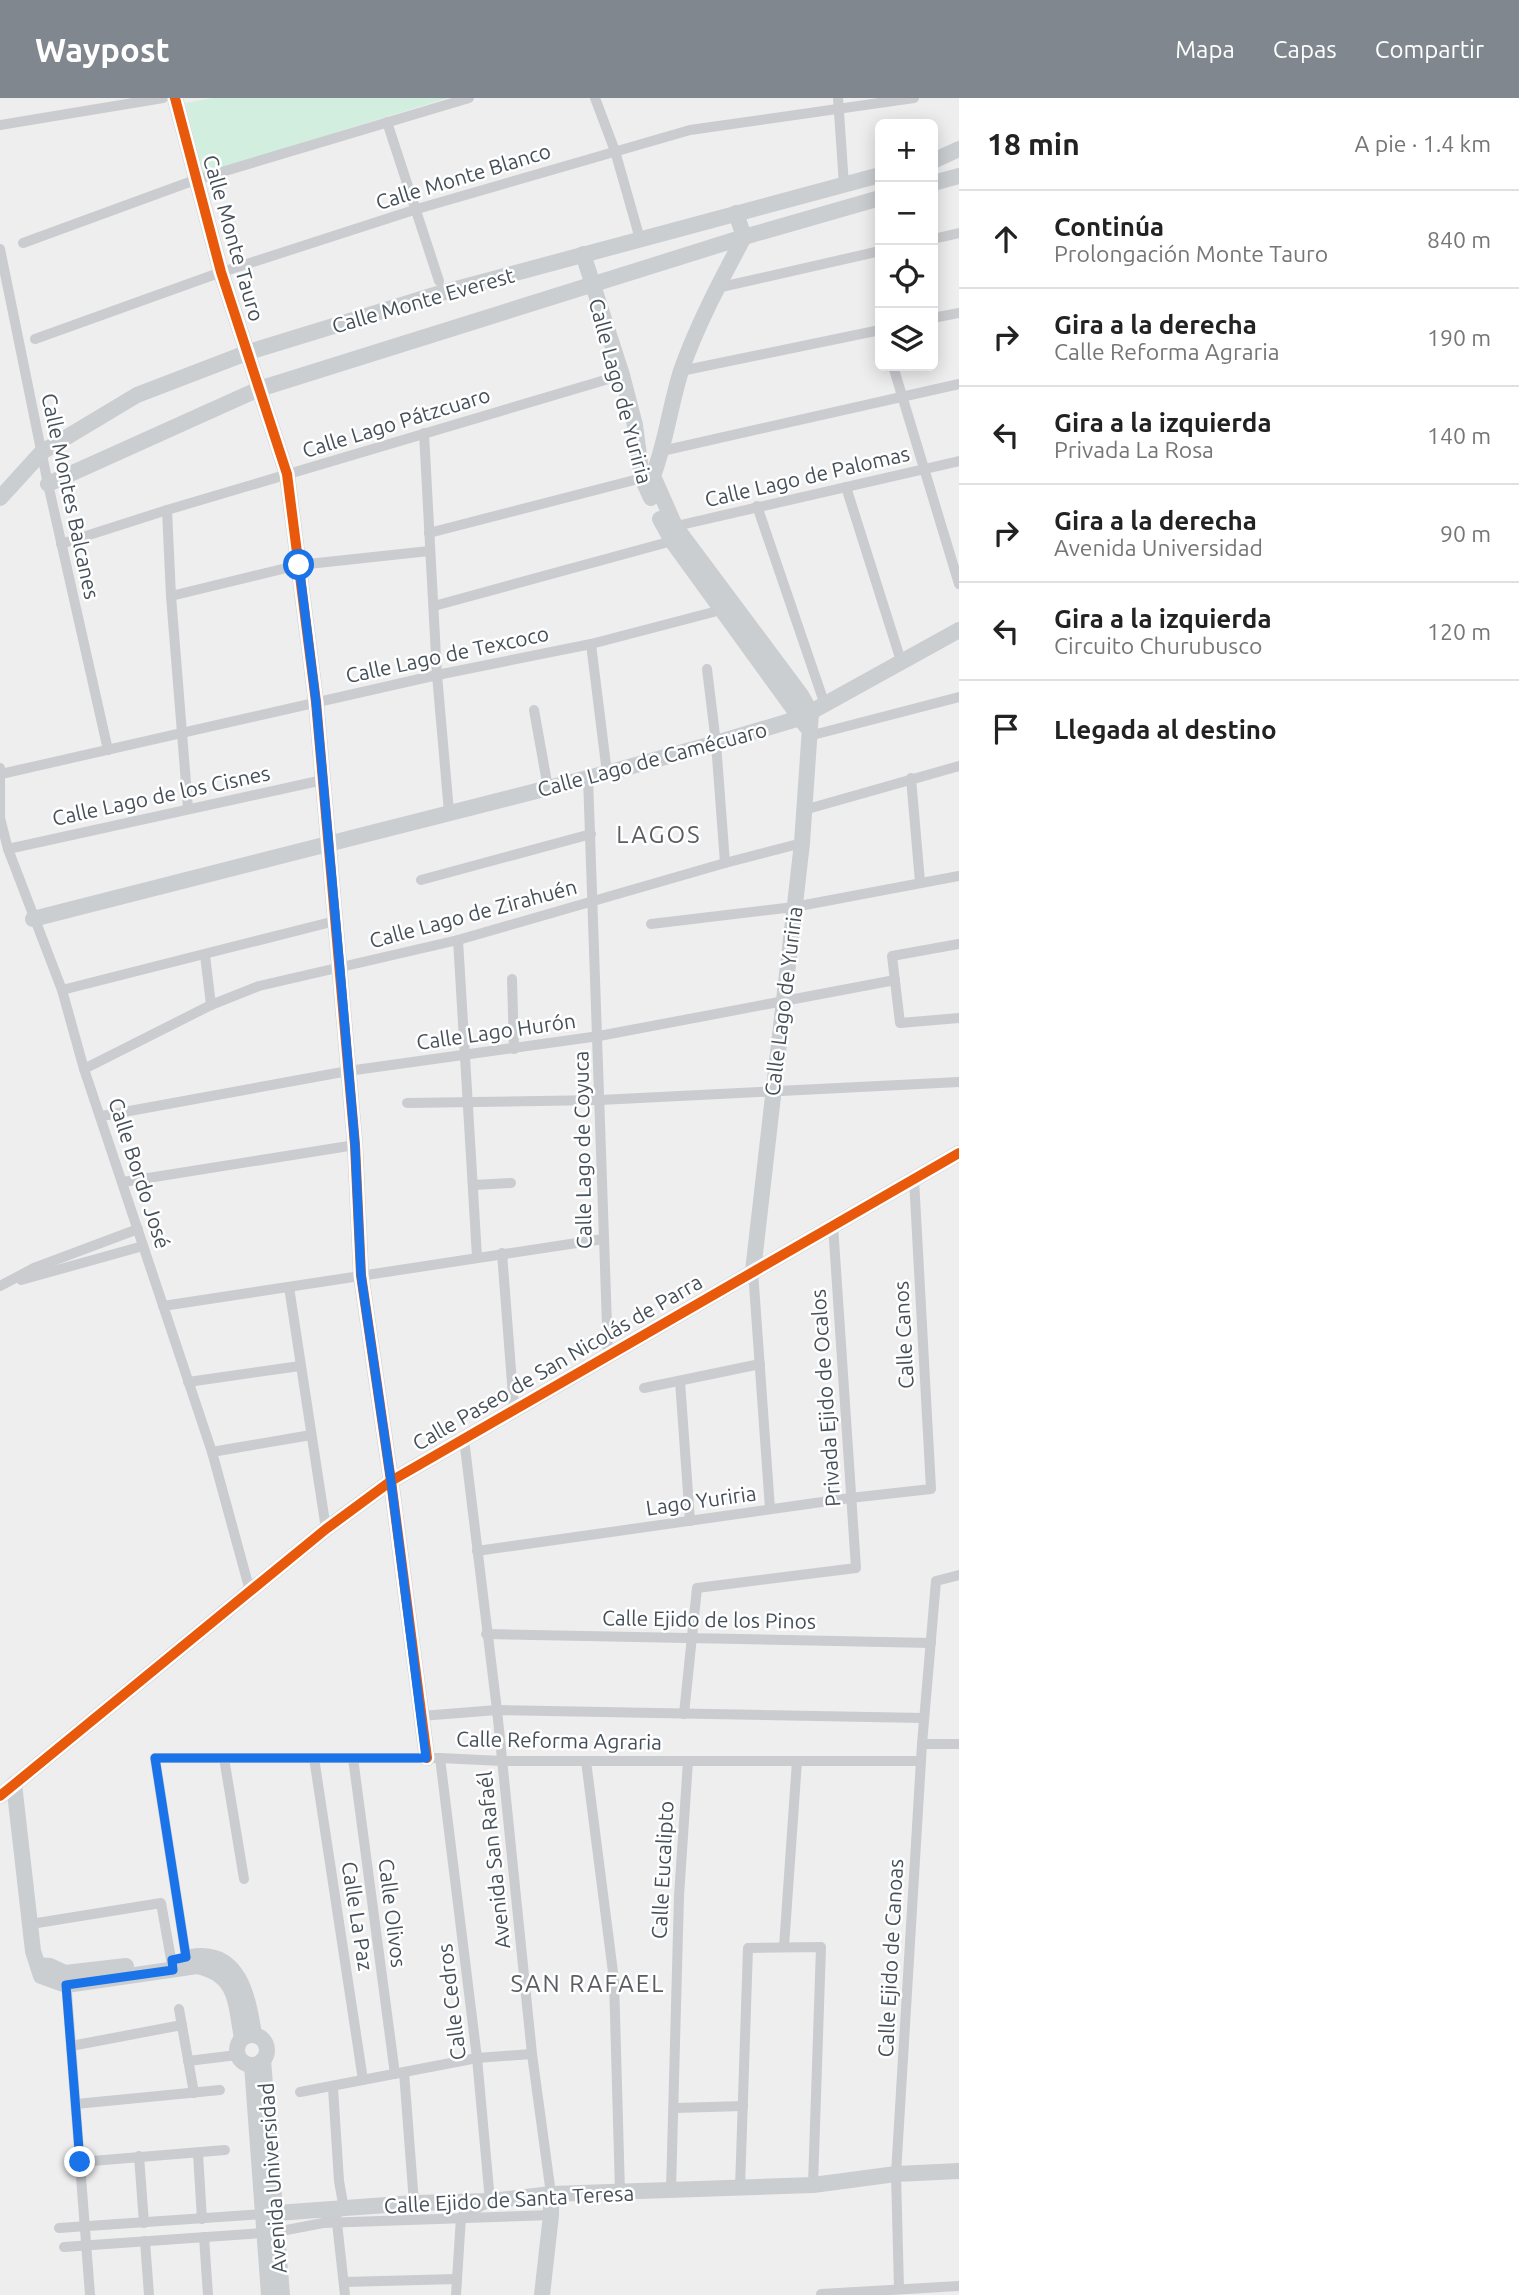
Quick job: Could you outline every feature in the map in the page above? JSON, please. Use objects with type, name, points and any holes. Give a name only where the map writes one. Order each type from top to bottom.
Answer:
[{"type":"street","points":[[0,125],[163,98]]},
{"type":"street","name":"Calle Monte Tauro","points":[[175,98],[221,272],[287,474],[316,702],[355,1145],[361,1275],[421,1716],[433,1758]]},
{"type":"street","points":[[23,243],[195,180],[469,98]]},
{"type":"street","points":[[595,98],[640,239]]},
{"type":"street","name":"Calle Monte Blanco","points":[[35,339],[221,272],[417,209],[690,130],[838,103],[914,98]]},
{"type":"street","points":[[838,103],[844,185]]},
{"type":"street","points":[[387,122],[439,281]]},
{"type":"street","points":[[938,158],[959,149]]},
{"type":"street","name":"Calle Monte Everest","points":[[0,498],[42,452],[137,395],[248,352],[441,293],[875,176]]},
{"type":"street","points":[[937,182],[959,176]]},
{"type":"street","name":"Calle Monte Everest","points":[[48,484],[259,389],[744,237],[875,199]]},
{"type":"street","points":[[429,533],[648,477],[662,451],[681,371],[717,288],[744,237],[736,213]]},
{"type":"street","points":[[938,238],[959,233]]},
{"type":"street","name":"Calle Montes Balcanes","points":[[0,249],[48,484],[108,750]]},
{"type":"street","points":[[717,288],[875,252]]},
{"type":"street","name":"Calle Lago de Yuriria","points":[[583,254],[622,376],[648,477],[670,532],[728,606],[811,721],[802,843],[753,1271]]},
{"type":"street","points":[[938,317],[959,313]]},
{"type":"street","points":[[681,371],[875,331]]},
{"type":"street","points":[[895,371],[959,584]]},
{"type":"street","name":"Calle Lago Pátzcuaro","points":[[61,544],[287,474],[622,376]]},
{"type":"street","points":[[662,451],[959,384]]},
{"type":"street","points":[[424,433],[437,675],[449,812]]},
{"type":"street","name":"Calle Lago de Palomas","points":[[434,606],[757,506],[959,461]]},
{"type":"street","points":[[846,487],[902,664]]},
{"type":"street","points":[[757,506],[811,721],[959,697]]},
{"type":"street","points":[[167,510],[188,808]]},
{"type":"street","points":[[171,596],[299,565],[429,551]]},
{"type":"street","name":"Calle Lago de Texcoco","points":[[1,771],[181,734],[437,675],[591,644],[728,606]]},
{"type":"street","name":"Calle Lago de Camécuaro","points":[[33,919],[811,721],[959,630]]},
{"type":"street","points":[[591,644],[607,772]]},
{"type":"street","points":[[707,669],[725,863]]},
{"type":"street","points":[[534,710],[548,788]]},
{"type":"street","points":[[804,810],[959,766]]},
{"type":"street","name":"Calle Bordo José","points":[[1,771],[0,818],[8,849],[62,990],[84,1069],[102,1116],[212,1452],[250,1591]]},
{"type":"street","name":"Calle Lago de Coyuca","points":[[588,777],[608,1354]]},
{"type":"street","points":[[911,778],[920,883]]},
{"type":"street","name":"Calle Lago de los Cisnes","points":[[8,849],[323,780]]},
{"type":"street","points":[[421,880],[591,834]]},
{"type":"street","name":"Calle Lago de Zirahuén","points":[[84,1069],[211,1005],[259,986],[458,940],[802,843]]},
{"type":"street","points":[[651,924],[794,907],[959,876]]},
{"type":"street","points":[[62,990],[335,922]]},
{"type":"street","points":[[458,940],[477,1256]]},
{"type":"street","points":[[959,944],[892,956],[900,1023],[959,1018]]},
{"type":"street","points":[[205,955],[211,1005]]},
{"type":"street","points":[[512,979],[514,1049]]},
{"type":"street","name":"Calle Lago Hurón","points":[[102,1116],[348,1071],[599,1036],[895,980]]},
{"type":"street","points":[[407,1103],[600,1100],[959,1082]]},
{"type":"street","points":[[123,1182],[355,1145]]},
{"type":"street","name":"Calle Paseo de San Nicolás de Parra","points":[[0,1796],[326,1529],[391,1481],[959,1153]]},
{"type":"street","name":"Calle Canos","points":[[914,1179],[931,1489]]},
{"type":"street","points":[[473,1185],[512,1184]]},
{"type":"street","name":"Privada Ejido de Ocalos","points":[[692,1638],[697,1588],[856,1568],[833,1225]]},
{"type":"street","points":[[0,1286],[34,1268],[138,1229]]},
{"type":"street","points":[[163,1306],[477,1256],[603,1239]]},
{"type":"street","points":[[0,1286],[143,1246]]},
{"type":"street","points":[[502,1253],[514,1409]]},
{"type":"street","points":[[753,1271],[770,1509]]},
{"type":"street","points":[[289,1287],[326,1529]]},
{"type":"street","points":[[644,1388],[760,1364]]},
{"type":"street","points":[[188,1382],[300,1366]]},
{"type":"street","points":[[680,1381],[690,1521]]},
{"type":"street","points":[[212,1452],[311,1435]]},
{"type":"street","name":"Avenida San Rafaél","points":[[464,1439],[497,1710],[532,2054],[551,2194]]},
{"type":"street","name":"Lago Yuriria","points":[[477,1551],[931,1489]]},
{"type":"street","name":"Calle Ejido de Canoas","points":[[899,2289],[896,2174],[924,1718],[936,1581],[959,1575]]},
{"type":"street","name":"Calle Ejido de los Pinos","points":[[486,1634],[931,1643]]},
{"type":"street","points":[[684,1714],[692,1638]]},
{"type":"street","name":"Calle Reforma Agraria","points":[[421,1716],[497,1710],[924,1718]]},
{"type":"street","points":[[922,1744],[959,1744]]},
{"type":"street","name":"Calle Reforma Agraria","points":[[177,1962],[155,1758],[921,1761]]},
{"type":"street","points":[[225,1758],[244,1879]]},
{"type":"street","name":"Calle La Paz","points":[[314,1758],[363,2080]]},
{"type":"street","name":"Calle Olivos","points":[[354,1758],[400,2073],[414,2203]]},
{"type":"street","name":"Calle Cedros","points":[[433,1758],[477,2058],[490,2201]]},
{"type":"street","points":[[586,1761],[614,1980],[620,2192]]},
{"type":"street","name":"Calle Eucalipto","points":[[671,2190],[679,1896],[688,1761]]},
{"type":"street","points":[[784,1947],[797,1761]]},
{"type":"street","points":[[14,1784],[33,1951],[38,1965],[50,1966],[65,1979],[90,2295]]},
{"type":"street","points":[[32,1924],[161,1903],[177,1962]]},
{"type":"street","points":[[740,2188],[748,1948],[821,1947],[813,2185]]},
{"type":"street","points":[[65,1979],[177,1962],[197,1955],[216,1959],[234,1969],[245,1987],[248,2036],[236,2048],[237,2055],[246,2064],[258,2063],[267,2054],[265,2042],[248,2036]]},
{"type":"street","points":[[179,2009],[194,2093]]},
{"type":"street","points":[[71,2046],[182,2025]]},
{"type":"street","points":[[300,2092],[333,2088],[477,2058],[532,2054]]},
{"type":"street","points":[[188,2062],[237,2055]]},
{"type":"street","name":"Avenida Universidad","points":[[258,2063],[270,2232],[270,2295]]},
{"type":"street","points":[[333,2088],[345,2295]]},
{"type":"street","points":[[76,2104],[220,2090]]},
{"type":"street","points":[[675,2108],[743,2106]]},
{"type":"street","points":[[80,2162],[225,2150]]},
{"type":"street","points":[[198,2154],[202,2219]]},
{"type":"street","points":[[139,2156],[144,2223]]},
{"type":"street","name":"Calle Ejido de Santa Teresa","points":[[59,2228],[269,2214],[341,2216],[414,2203],[490,2201],[551,2194],[813,2185],[896,2174],[959,2171]]},
{"type":"street","points":[[541,2295],[551,2194]]},
{"type":"street","points":[[461,2217],[490,2201]]},
{"type":"street","points":[[64,2247],[270,2232],[323,2223],[341,2216],[551,2215]]},
{"type":"street","points":[[456,2295],[461,2217]]},
{"type":"street","name":"Avenida Universidad","points":[[270,2232],[282,2295]]},
{"type":"street","points":[[204,2237],[208,2295]]},
{"type":"street","points":[[145,2241],[149,2295]]},
{"type":"street","points":[[344,2282],[457,2279]]},
{"type":"street","points":[[821,2294],[959,2286]]},
{"type":"green space","points":[[213,98],[448,98],[203,173],[185,103]]},
{"type":"cycle path","points":[[175,98],[221,272],[287,474],[316,702],[355,1145],[361,1275],[427,1758]]},
{"type":"cycle path","points":[[0,1796],[326,1529],[391,1481],[959,1153]]},
{"type":"district","name":"LAGOS","points":[[659,834]]},
{"type":"district","name":"SAN RAFAEL","points":[[588,1983]]},
{"type":"route","points":[[80,2162],[66,1985],[173,1970],[172,1960],[186,1957],[155,1758],[426,1758],[391,1481],[361,1275],[355,1145],[340,969],[316,702],[299,565]]}]
